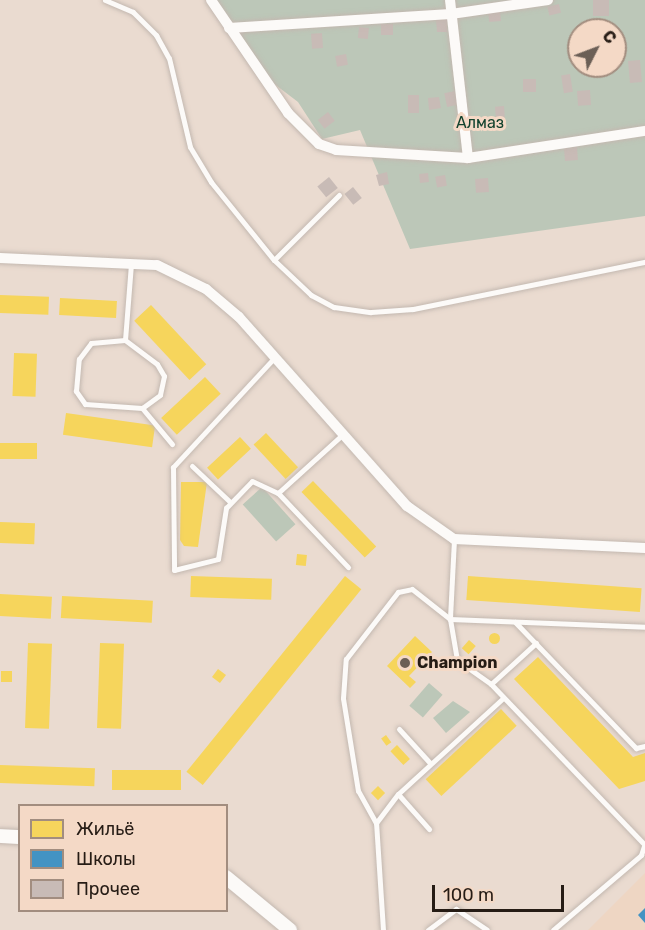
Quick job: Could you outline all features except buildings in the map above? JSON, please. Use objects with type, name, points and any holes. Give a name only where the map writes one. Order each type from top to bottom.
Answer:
[{"type":"street","points":[[211,0],[288,113],[319,144],[390,157],[468,158],[645,131]]},
{"type":"street","points":[[450,0],[468,158]]},
{"type":"street","points":[[229,28],[451,14],[548,0]]},
{"type":"street","points":[[0,258],[131,264],[168,269],[206,289],[275,357],[407,506],[454,539],[645,548]]},
{"type":"street","points":[[0,836],[18,837]]},
{"type":"street","points":[[228,879],[290,930]]},
{"type":"lane","points":[[105,0],[133,12],[156,35],[168,58],[190,147],[211,182],[274,260],[311,295],[334,307],[371,312],[413,309],[645,262]]},
{"type":"lane","points":[[274,260],[339,195]]},
{"type":"lane","points":[[125,340],[131,264]]},
{"type":"lane","points":[[125,340],[164,376],[160,395],[141,408],[85,404],[76,391],[84,347],[125,340]]},
{"type":"lane","points":[[275,357],[173,467],[174,570],[218,559],[229,501],[258,479],[279,493],[348,567]]},
{"type":"lane","points":[[141,408],[172,444]]},
{"type":"lane","points":[[279,493],[343,434]]},
{"type":"lane","points":[[192,466],[229,501]]},
{"type":"lane","points":[[454,539],[450,619],[457,660],[491,684],[644,845],[641,855],[553,930]]},
{"type":"lane","points":[[383,930],[376,823],[358,791],[348,752],[346,659],[398,592],[412,589],[450,619],[645,627]]},
{"type":"lane","points":[[515,622],[636,748],[645,746]]},
{"type":"lane","points":[[491,684],[536,643]]},
{"type":"lane","points":[[376,823],[398,794],[503,698]]},
{"type":"lane","points":[[399,729],[430,763]]},
{"type":"lane","points":[[398,794],[429,829]]},
{"type":"lane","points":[[428,930],[456,909],[487,930]]},
{"type":"shaded area","points":[[645,873],[645,930],[588,930]]},
{"type":"green space","name":"Алмаз","points":[[211,0],[645,0],[645,216],[410,249],[360,130],[322,139],[298,102],[260,73]]},
{"type":"green space","points":[[262,487],[295,524],[276,542],[243,504]]},
{"type":"green space","points":[[429,683],[443,695],[423,717],[409,706]]},
{"type":"green space","points":[[453,701],[470,712],[446,733],[433,718]]},
{"type":"place","name":"Champion","points":[[405,663]]}]
